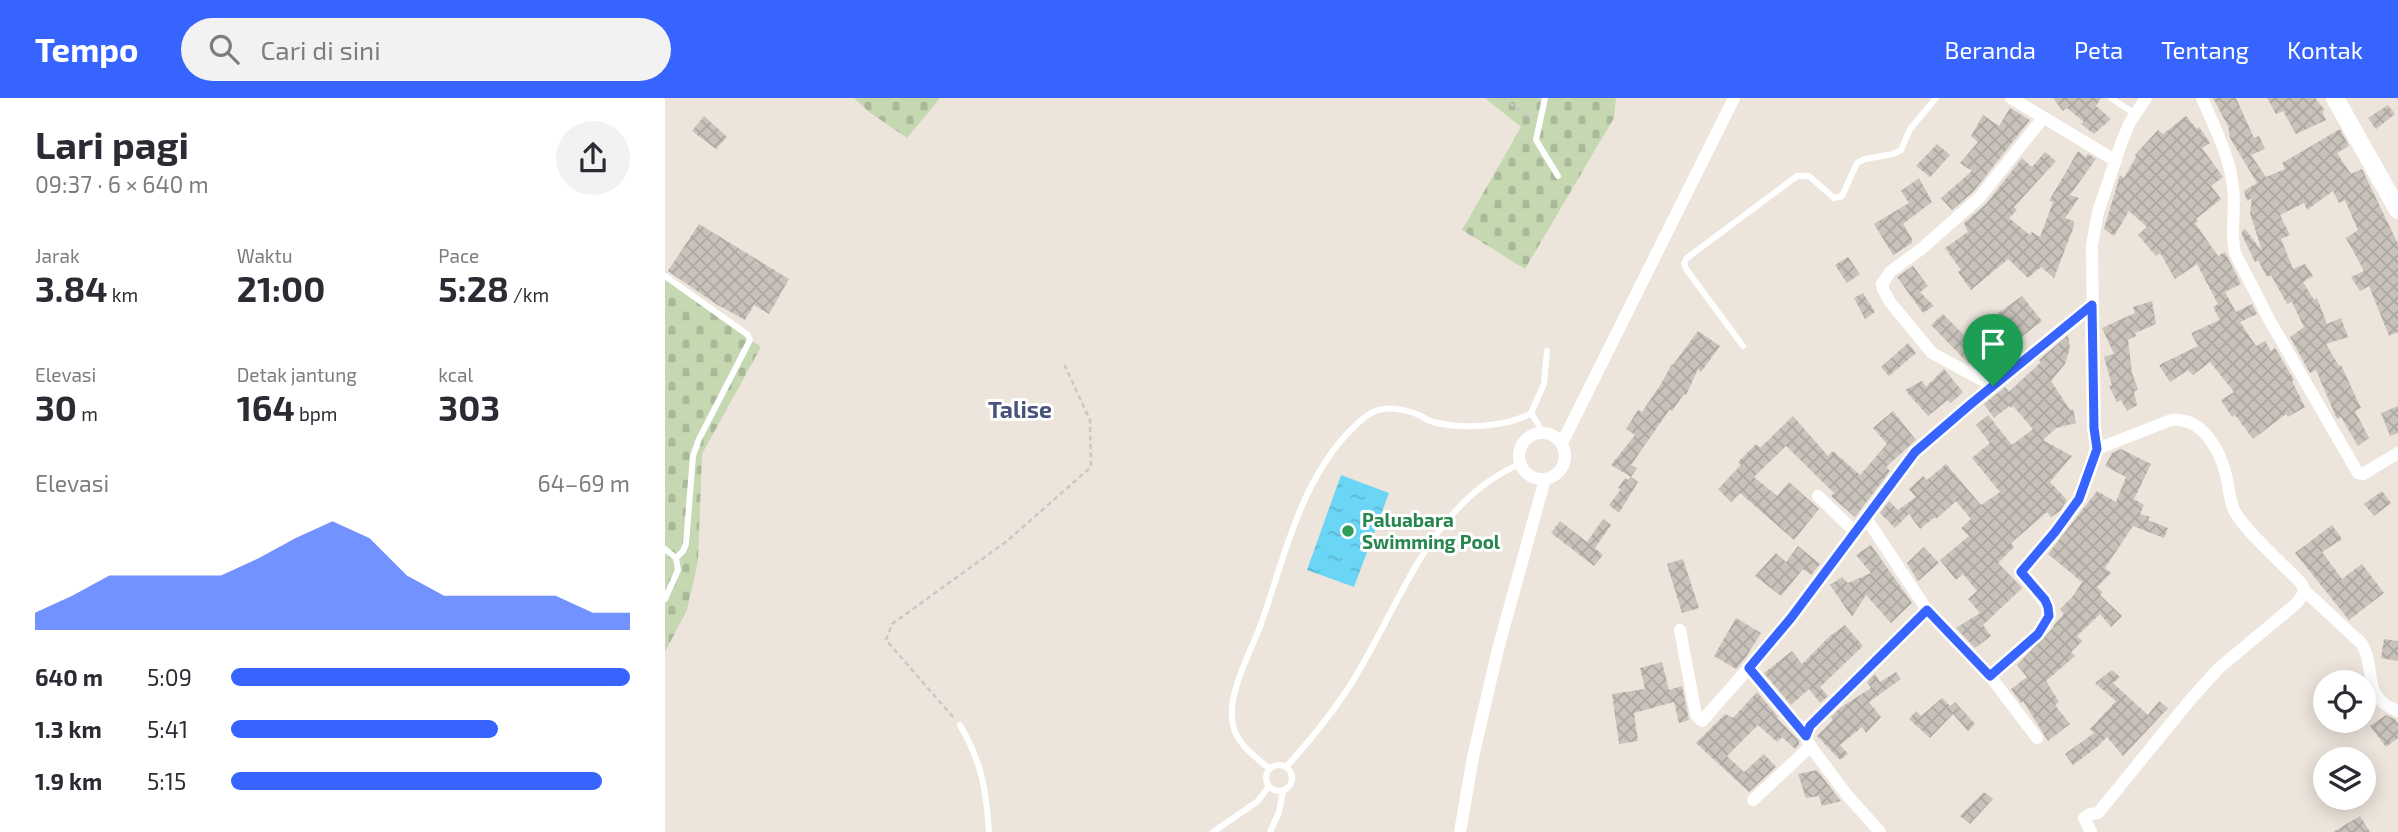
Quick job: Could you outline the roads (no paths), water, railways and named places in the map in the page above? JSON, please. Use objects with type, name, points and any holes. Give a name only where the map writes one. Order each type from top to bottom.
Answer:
[{"type":"street","points":[[1562,443],[1734,98]]},
{"type":"street","points":[[2011,98],[2116,161]]},
{"type":"street","points":[[1990,676],[2038,634],[2049,616],[2045,600],[2021,572],[2079,499],[2097,449],[2094,428],[2092,245],[2098,212],[2116,161],[2135,114],[2146,98]]},
{"type":"street","points":[[2202,98],[2216,130],[2232,180],[2235,253],[2270,321],[2358,473],[2363,474],[2398,453]]},
{"type":"street","points":[[2335,98],[2398,210]]},
{"type":"street","points":[[1993,386],[1932,353],[1890,302],[1882,284],[1891,271],[1974,204],[1992,185],[2043,118]]},
{"type":"street","points":[[1680,630],[1696,715],[1700,720],[1707,717],[1783,628],[1915,452],[2092,305]]},
{"type":"street","points":[[2097,449],[2171,420],[2184,418],[2194,423],[2217,450],[2235,512],[2301,583],[2305,591],[2362,644],[2367,652],[2369,674],[2377,698],[2398,711]]},
{"type":"street","points":[[1543,432],[1553,435],[1562,443],[1566,455],[1562,468],[1553,477],[1545,479],[1532,477],[1520,464],[1519,456],[1522,443],[1532,435],[1543,432]]},
{"type":"street","points":[[1460,832],[1473,757],[1498,649],[1545,479]]},
{"type":"street","points":[[1818,496],[1855,532]]},
{"type":"street","points":[[1866,518],[1927,610],[1990,676],[2037,738]]},
{"type":"street","points":[[2091,832],[2084,818],[2098,813],[2219,668],[2297,603],[2305,591]]},
{"type":"street","points":[[1753,800],[1808,741],[1810,726],[1927,610]]},
{"type":"street","points":[[1749,668],[1808,741],[1847,795],[1880,832]]},
{"type":"lane","points":[[1545,98],[1536,140],[1558,176]]},
{"type":"lane","points":[[1743,346],[1686,269],[1686,258],[1797,176],[1809,176],[1834,198],[1842,196],[1857,163],[1901,150],[1910,129],[1936,98]]},
{"type":"lane","points":[[2111,98],[2135,114]]},
{"type":"lane","points":[[665,276],[748,335],[750,340],[696,447],[691,468],[686,544],[676,558]]},
{"type":"lane","points":[[1270,769],[1240,742],[1233,725],[1232,708],[1240,674],[1261,623],[1300,508],[1334,449],[1372,412],[1391,407],[1418,415],[1430,422],[1470,426],[1495,425],[1521,419],[1531,413],[1544,384],[1547,351]]},
{"type":"lane","points":[[1531,413],[1543,432]]},
{"type":"lane","points":[[1286,766],[1317,733],[1350,686],[1439,531],[1466,499],[1503,471],[1520,464]]},
{"type":"lane","points":[[665,549],[676,558],[678,570],[665,598]]},
{"type":"lane","points":[[960,725],[976,757],[985,788],[989,832]]},
{"type":"lane","points":[[1283,791],[1269,786],[1266,775],[1277,765],[1286,766]]},
{"type":"lane","points":[[1270,832],[1279,812],[1283,791],[1292,778],[1286,766]]},
{"type":"lane","points":[[1213,832],[1258,801],[1269,786]]},
{"type":"water","name":"Paluabara Swimming Pool","points":[[1341,475],[1389,493],[1354,587],[1307,570]]},
{"type":"place","name":"Paluabara Swimming Pool","points":[[1348,531]]},
{"type":"district","name":"Talise","points":[[1020,410]]}]
